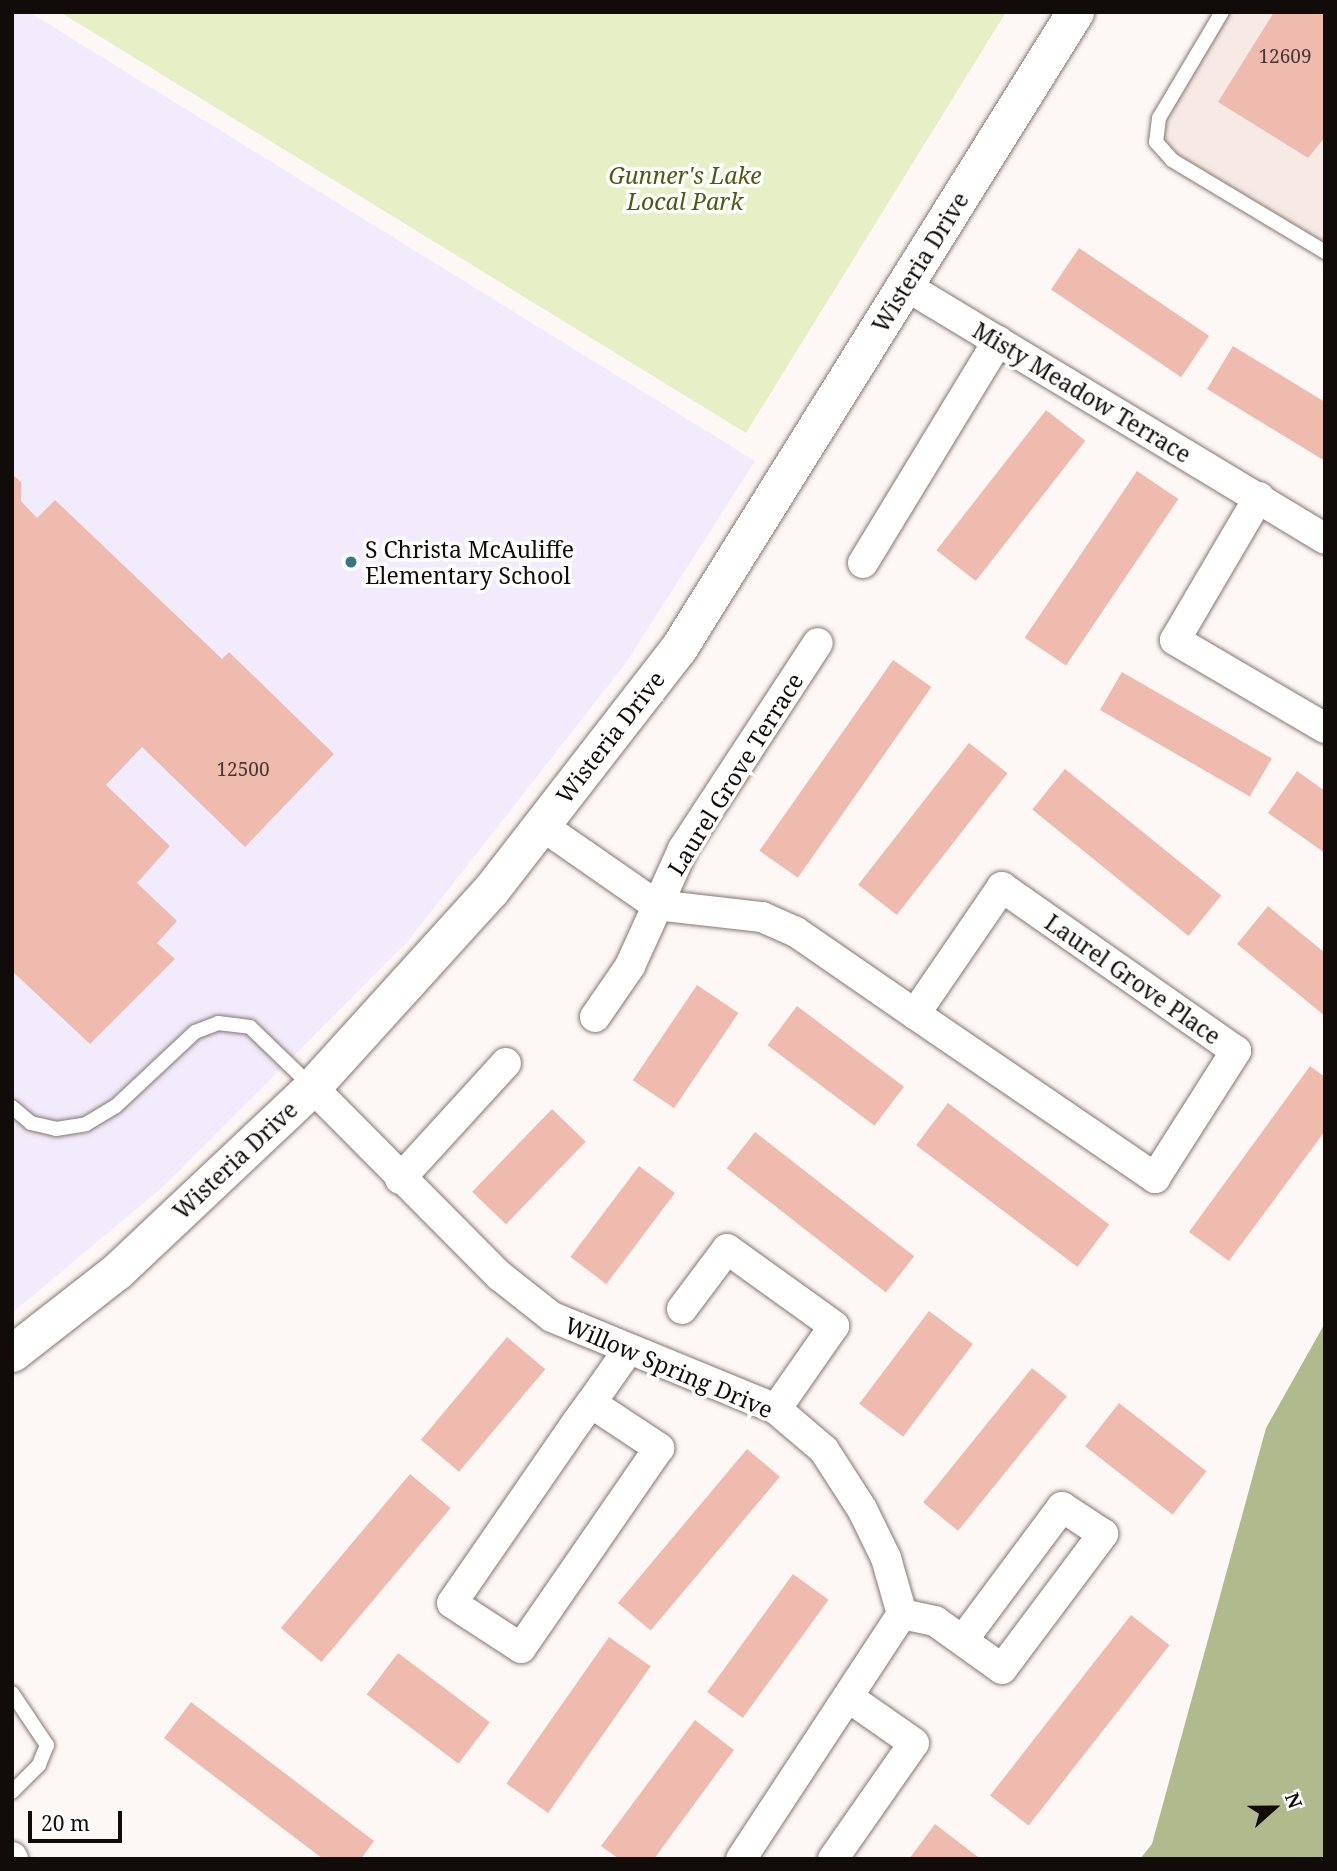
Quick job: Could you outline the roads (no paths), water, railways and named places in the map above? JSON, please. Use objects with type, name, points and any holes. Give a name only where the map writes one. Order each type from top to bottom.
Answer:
[{"type":"street","name":"Wisteria Drive","points":[[12,1353],[117,1271],[312,1087],[490,891],[678,649],[1075,12]]},
{"type":"street","name":"Misty Meadow Terrace","points":[[906,286],[1325,539]]},
{"type":"street","points":[[863,563],[998,341]]},
{"type":"street","points":[[1259,497],[1175,640],[1325,728]]},
{"type":"street","name":"Laurel Grove Terrace","points":[[595,1017],[630,965],[683,849],[818,643]]},
{"type":"street","name":"Laurel Grove Place","points":[[541,825],[656,905],[762,918],[796,932],[915,1014],[1155,1178],[1236,1051],[1002,887],[915,1014]]},
{"type":"street","points":[[400,1179],[506,1063]]},
{"type":"street","name":"Willow Spring Drive","points":[[312,1087],[400,1179],[499,1276],[552,1317],[626,1353],[776,1409],[824,1450],[862,1509],[886,1558],[902,1614]]},
{"type":"street","points":[[682,1309],[727,1249],[834,1326],[776,1409]]},
{"type":"street","points":[[591,1403],[659,1448],[521,1648],[453,1603],[591,1403],[626,1353]]},
{"type":"street","points":[[741,1859],[851,1699],[902,1614],[935,1621],[1002,1669],[1103,1534],[1062,1507],[962,1640]]},
{"type":"street","points":[[833,1859],[914,1744],[851,1699]]},
{"type":"lane","points":[[1222,12],[1159,118],[1156,142],[1172,160],[1325,252]]},
{"type":"lane","points":[[12,1107],[31,1123],[56,1129],[86,1125],[116,1106],[195,1032],[218,1023],[250,1027],[312,1087]]},
{"type":"lane","points":[[12,1693],[47,1745],[40,1765],[12,1792]]},
{"type":"place","name":"S Christa McAuliffe Elementary School","points":[[351,562]]},
{"type":"park label","name":"Gunner's Lake Local Park","points":[[685,188]]}]
